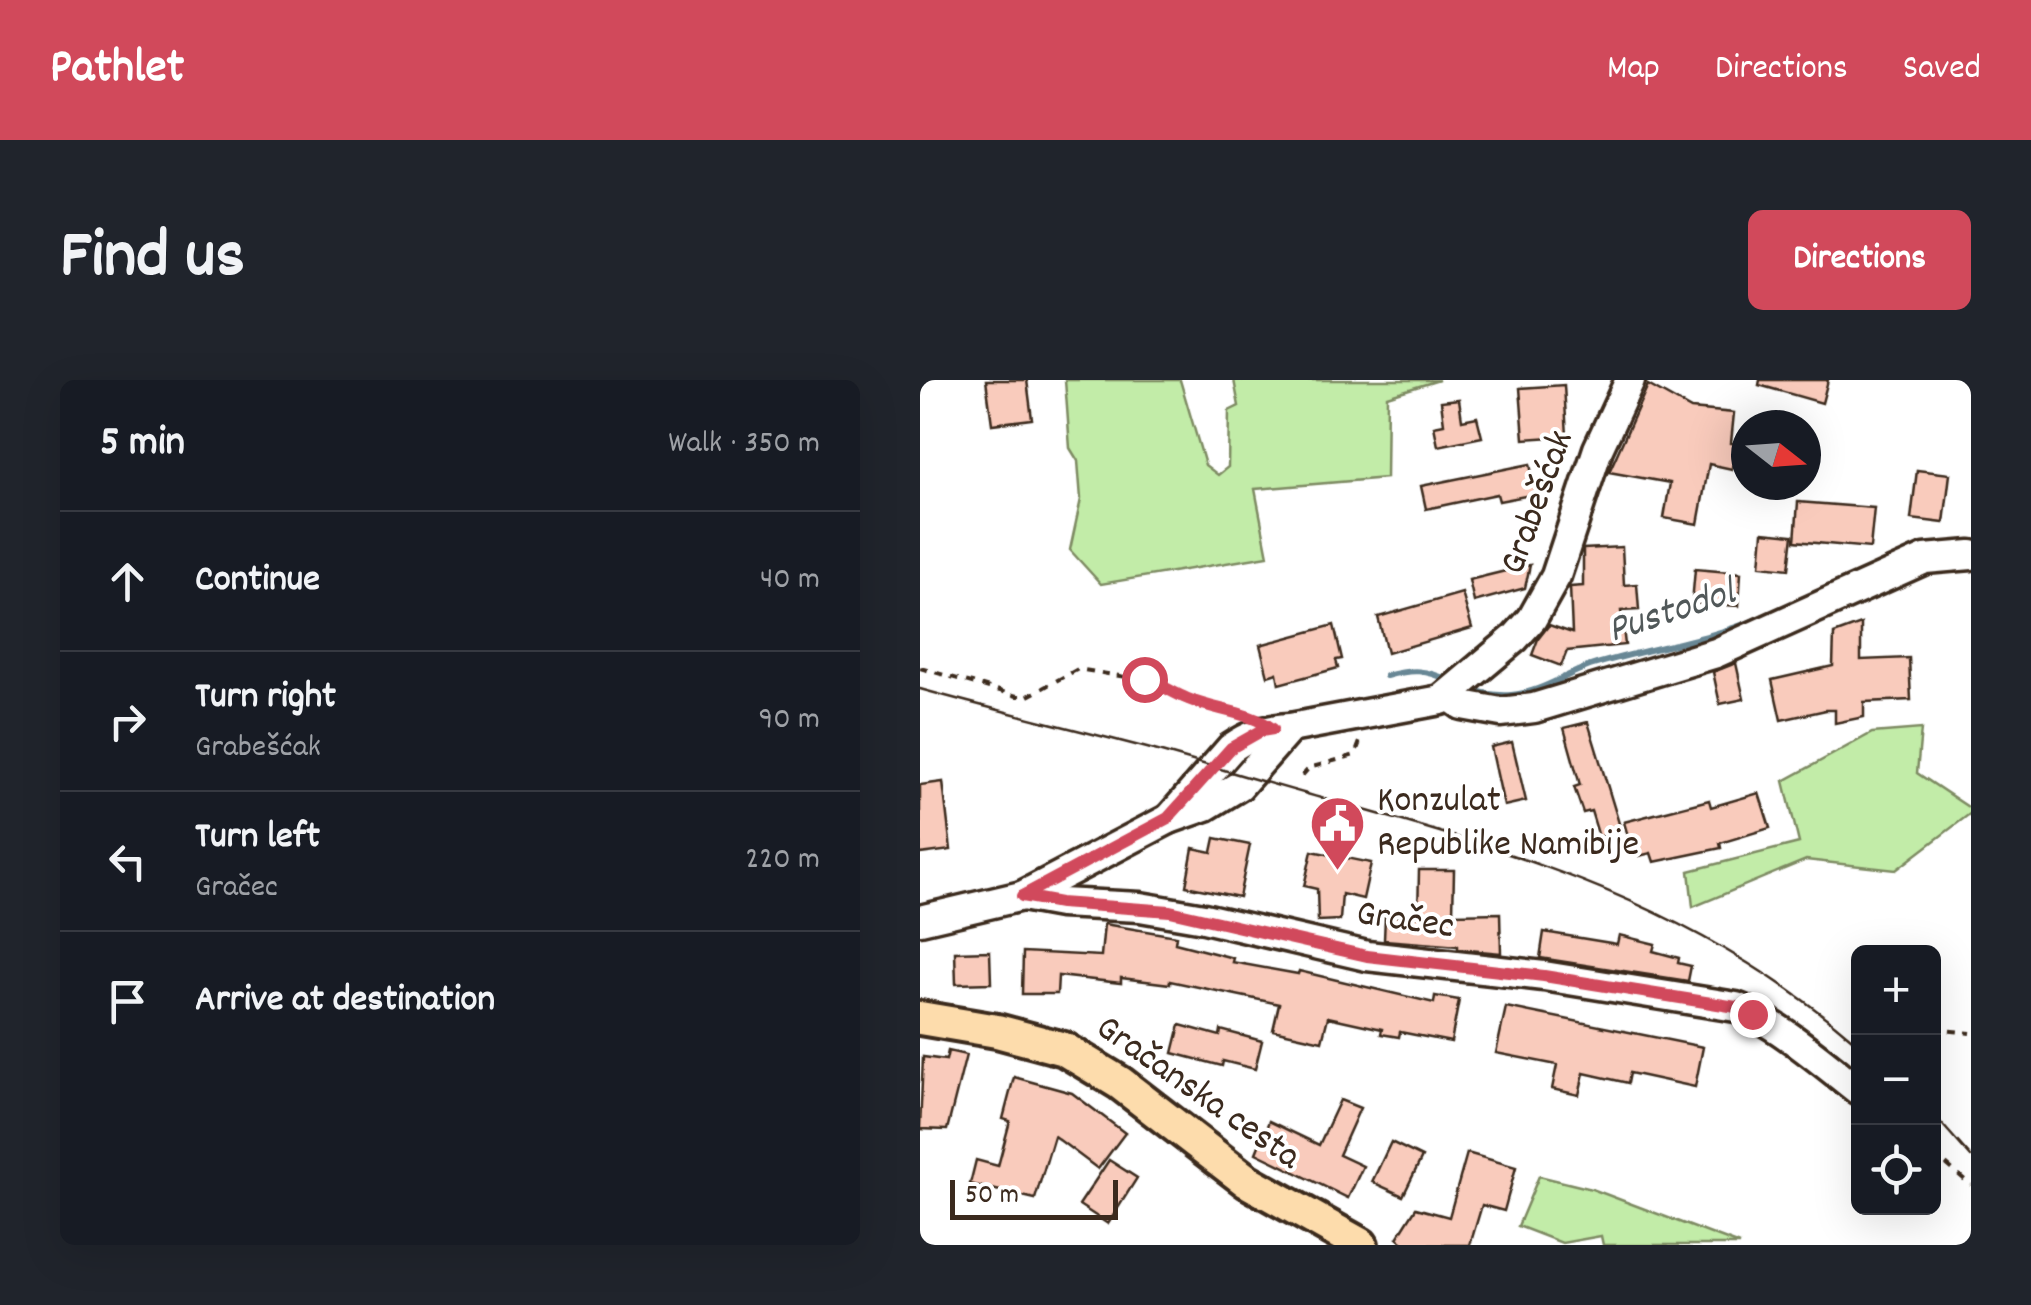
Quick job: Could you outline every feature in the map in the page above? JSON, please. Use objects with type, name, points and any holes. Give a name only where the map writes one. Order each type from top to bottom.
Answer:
[{"type":"main road","name":"Gračanska cesta","points":[[920,1018],[997,1030],[1064,1049],[1120,1083],[1247,1180],[1362,1245]]},
{"type":"street","name":"Grabešćak","points":[[1282,729],[1434,702],[1459,687],[1516,638],[1545,597],[1567,547],[1598,449],[1630,380]]},
{"type":"street","points":[[1459,687],[1462,705],[1501,712],[1534,708],[1716,653],[1925,558],[1971,555]]},
{"type":"street","points":[[1022,896],[1168,818],[1206,806],[1239,786],[1282,729]]},
{"type":"street","name":"Gračec","points":[[920,920],[1022,896],[1060,903],[1170,911],[1367,956],[1544,976],[1736,1007],[1762,1021],[1851,1085]]},
{"type":"path","points":[[920,668],[1017,696],[1028,696],[1078,669],[1144,679],[1192,701],[1282,729]]},
{"type":"path","points":[[1302,776],[1309,768],[1355,755],[1368,713]]},
{"type":"path","points":[[1941,1030],[1971,1032]]},
{"type":"path","points":[[1941,1160],[1971,1185]]},
{"type":"green space","points":[[1065,380],[1180,380],[1205,465],[1218,475],[1228,467],[1229,411],[1239,406],[1234,380],[1439,380],[1387,396],[1386,478],[1255,489],[1268,556],[1101,584],[1070,550],[1081,499],[1078,461],[1070,448]]},
{"type":"green space","points":[[1921,729],[1917,773],[1971,809],[1971,813],[1896,870],[1806,860],[1693,907],[1689,871],[1799,843],[1784,781],[1872,733]]},
{"type":"green space","points":[[1539,1176],[1592,1189],[1740,1245],[1603,1245],[1601,1236],[1562,1243],[1518,1226]]},
{"type":"building","points":[[986,380],[1027,380],[1032,419],[992,424]]},
{"type":"building","points":[[1760,380],[1828,380],[1822,403],[1759,385]]},
{"type":"building","points":[[1564,385],[1567,436],[1524,439],[1520,388]]},
{"type":"building","points":[[1648,385],[1691,409],[1731,413],[1731,469],[1709,464],[1698,524],[1664,518],[1670,483],[1609,472]]},
{"type":"building","points":[[1459,399],[1462,420],[1477,417],[1482,437],[1438,446],[1434,426],[1444,424],[1441,401]]},
{"type":"building","points":[[1530,464],[1536,494],[1499,501],[1497,494],[1426,509],[1421,486]]},
{"type":"building","points":[[1917,470],[1950,474],[1944,523],[1911,519]]},
{"type":"building","points":[[1798,502],[1874,508],[1870,548],[1795,541]]},
{"type":"building","points":[[1763,532],[1793,535],[1789,569],[1760,566]]},
{"type":"building","points":[[1622,547],[1624,585],[1637,584],[1639,610],[1621,611],[1625,645],[1567,651],[1561,666],[1532,655],[1549,625],[1572,633],[1570,587],[1583,586],[1583,549]]},
{"type":"building","points":[[1530,565],[1525,588],[1474,602],[1469,580]]},
{"type":"building","points":[[1695,569],[1741,573],[1739,606],[1692,603]]},
{"type":"building","points":[[1462,593],[1472,628],[1387,653],[1378,617]]},
{"type":"building","points":[[1861,624],[1861,660],[1909,658],[1911,700],[1864,702],[1864,717],[1835,723],[1835,710],[1781,720],[1772,680],[1833,666],[1834,634]]},
{"type":"building","points":[[1334,625],[1342,659],[1336,660],[1338,668],[1279,684],[1277,673],[1268,676],[1260,645]]},
{"type":"building","points":[[1736,663],[1744,699],[1720,704],[1713,672]]},
{"type":"building","points":[[1588,722],[1621,830],[1599,837],[1591,811],[1583,813],[1574,787],[1580,785],[1564,728]]},
{"type":"building","points":[[1512,742],[1526,801],[1504,806],[1491,747]]},
{"type":"building","points":[[943,782],[951,850],[920,854],[920,785]]},
{"type":"building","points":[[1759,793],[1770,828],[1720,843],[1721,848],[1654,862],[1651,853],[1639,856],[1636,846],[1631,847],[1624,822],[1709,800],[1711,807]]},
{"type":"building","points":[[1215,838],[1250,845],[1239,897],[1186,886],[1193,848],[1212,852]]},
{"type":"building","name":"Konzulat Republike Namibije","points":[[1312,851],[1371,863],[1363,899],[1342,894],[1340,920],[1318,921],[1317,889],[1304,886]]},
{"type":"building","points":[[1419,870],[1454,870],[1453,914],[1500,913],[1501,953],[1384,940],[1385,916],[1418,916]]},
{"type":"building","points":[[1104,924],[1176,936],[1175,943],[1233,958],[1232,962],[1298,974],[1299,971],[1434,1003],[1435,996],[1459,1000],[1451,1042],[1400,1032],[1399,1037],[1381,1034],[1382,1029],[1328,1017],[1322,1041],[1273,1030],[1279,1004],[1170,981],[1121,978],[1121,983],[1058,976],[1057,994],[1022,994],[1023,952],[1101,956]]},
{"type":"building","points":[[1544,932],[1617,944],[1619,935],[1655,944],[1653,951],[1679,958],[1678,963],[1691,966],[1688,981],[1540,958]]},
{"type":"building","points":[[990,951],[991,983],[956,984],[955,952]]},
{"type":"building","points":[[1506,1007],[1703,1047],[1695,1087],[1630,1073],[1628,1083],[1584,1073],[1579,1095],[1552,1089],[1557,1065],[1496,1053]]},
{"type":"building","points":[[1180,1025],[1220,1036],[1221,1030],[1262,1041],[1255,1069],[1223,1061],[1222,1066],[1173,1053]]},
{"type":"building","points":[[948,1051],[966,1055],[947,1130],[920,1129],[923,1057],[946,1060]]},
{"type":"building","points":[[1014,1077],[1072,1093],[1125,1133],[1098,1169],[1054,1136],[1035,1199],[970,1184],[976,1160],[998,1166],[1010,1121],[1003,1119]]},
{"type":"building","points":[[1340,1100],[1360,1108],[1339,1155],[1363,1166],[1348,1198],[1256,1153],[1269,1121],[1319,1145]]},
{"type":"building","points":[[1391,1142],[1422,1157],[1403,1196],[1372,1182]]},
{"type":"building","points":[[1467,1153],[1516,1167],[1504,1211],[1482,1205],[1470,1245],[1406,1245],[1397,1238],[1416,1208],[1449,1217]]},
{"type":"building","points":[[1109,1160],[1137,1178],[1108,1224],[1079,1205]]},
{"type":"waterway","name":"Pustodol","points":[[1466,688],[1494,695],[1522,694],[1590,666],[1718,633],[1760,618]]},
{"type":"waterway","name":"Pustodol","points":[[1386,676],[1419,671],[1450,681]]},
{"type":"tram line","points":[[920,689],[1169,754],[1536,864],[1671,920],[1735,955],[1851,1038]]},
{"type":"tram line","points":[[1941,1123],[1971,1157]]},
{"type":"place","name":"Konzulat Republike Namibije","points":[[1338,873]]},
{"type":"route","points":[[1144,679],[1192,701],[1259,719],[1273,729],[1261,731],[1231,748],[1168,818],[1022,896],[1060,903],[1170,911],[1367,956],[1544,976],[1736,1007],[1752,1014]]}]
